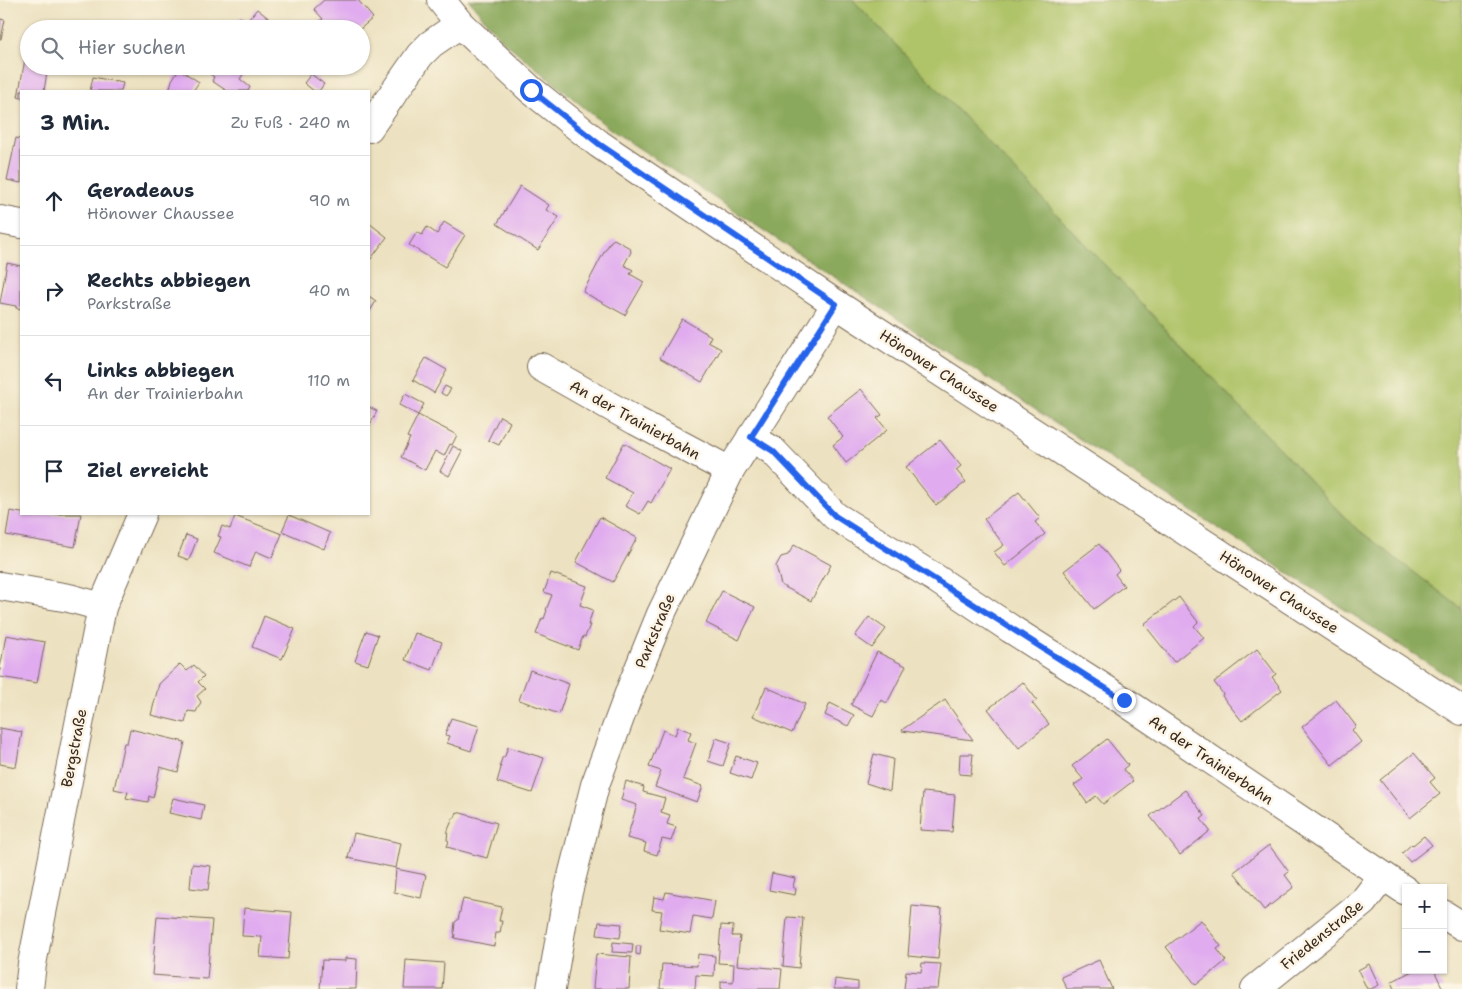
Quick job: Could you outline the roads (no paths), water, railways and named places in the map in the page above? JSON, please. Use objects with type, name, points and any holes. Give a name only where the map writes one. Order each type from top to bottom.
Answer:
[{"type":"street","name":"Hönower Chaussee","points":[[441,0],[460,24],[531,90],[599,144],[836,304],[1462,711]]},
{"type":"street","points":[[370,127],[420,55],[431,44],[460,24]]},
{"type":"street","points":[[0,220],[20,224]]},
{"type":"street","name":"Parkstraße","points":[[551,989],[567,896],[592,796],[601,766],[661,614],[730,471],[836,304]]},
{"type":"street","name":"An der Trainierbahn","points":[[541,367],[636,421],[730,471]]},
{"type":"street","name":"An der Trainierbahn","points":[[751,437],[773,451],[835,516],[1124,700],[1402,888]]},
{"type":"street","name":"Bergstraße","points":[[29,989],[41,916],[102,607],[142,515]]},
{"type":"street","points":[[0,586],[69,598],[102,607]]},
{"type":"street","name":"Friedenstraße","points":[[1255,989],[1363,902],[1383,876]]},
{"type":"street","points":[[1447,917],[1462,926]]}]
